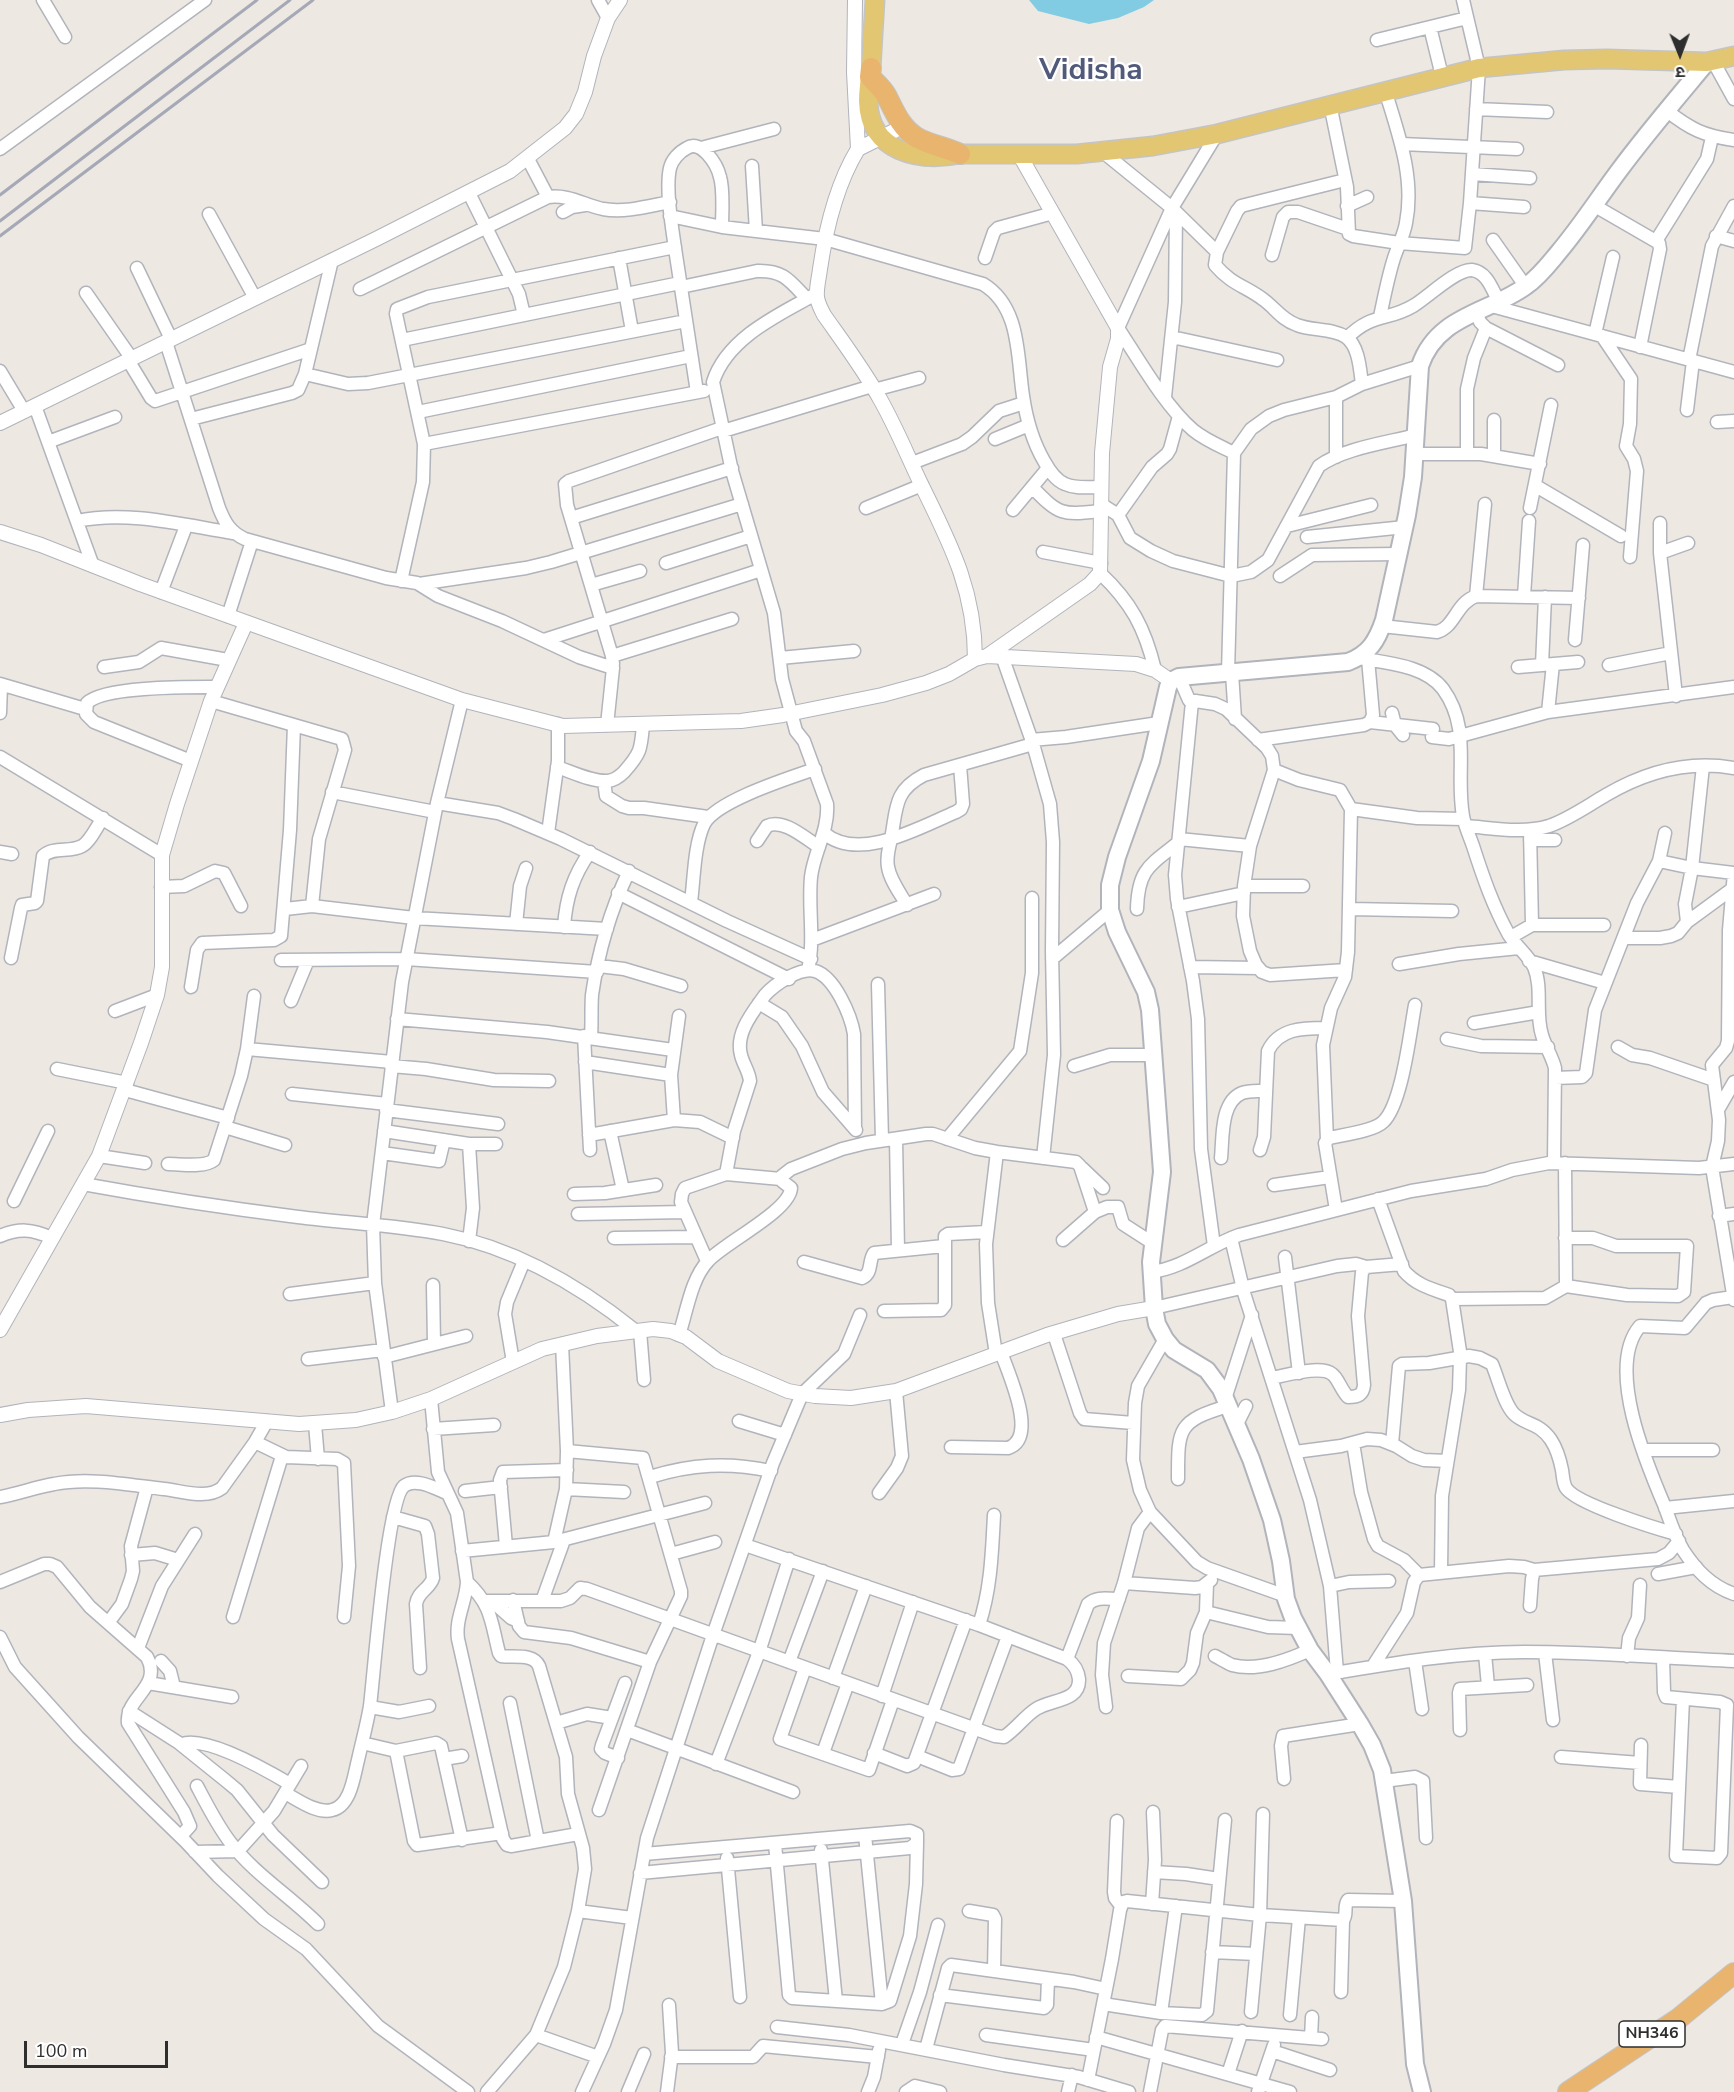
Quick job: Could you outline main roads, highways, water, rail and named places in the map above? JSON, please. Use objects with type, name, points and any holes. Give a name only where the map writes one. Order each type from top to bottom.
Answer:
[{"type":"highway","points":[[871,73],[885,92],[904,126],[916,137],[960,154]]},
{"type":"highway","name":"NH346","points":[[1568,2092],[1678,2019],[1734,1973]]},
{"type":"main road","points":[[876,0],[871,73],[868,100],[863,117],[891,146],[919,156],[942,158],[960,154],[1077,154],[1153,146],[1217,134],[1479,68],[1564,60],[1710,61],[1734,56]]},
{"type":"main road","points":[[1422,2092],[1415,2064],[1403,1901],[1384,1781],[1378,1757],[1333,1673],[1310,1650],[1298,1628],[1286,1596],[1272,1520],[1260,1483],[1221,1389],[1207,1370],[1174,1350],[1157,1324],[1151,1272],[1162,1172],[1150,1010],[1146,992],[1117,932],[1110,910],[1110,885],[1117,857],[1151,761],[1168,687],[1175,679],[1364,659],[1382,627],[1405,527],[1415,454],[1420,366],[1425,352],[1440,334],[1487,305],[1526,287],[1542,272],[1582,224],[1617,173],[1666,110],[1710,61]]},
{"type":"water","points":[[1029,0],[1154,0],[1118,18],[1089,24],[1038,11]]},
{"type":"railway","points":[[0,195],[257,0]]},
{"type":"railway","points":[[0,221],[290,0]]},
{"type":"railway","points":[[0,236],[313,0]]},
{"type":"district","name":"Vidisha","points":[[1091,72]]}]
